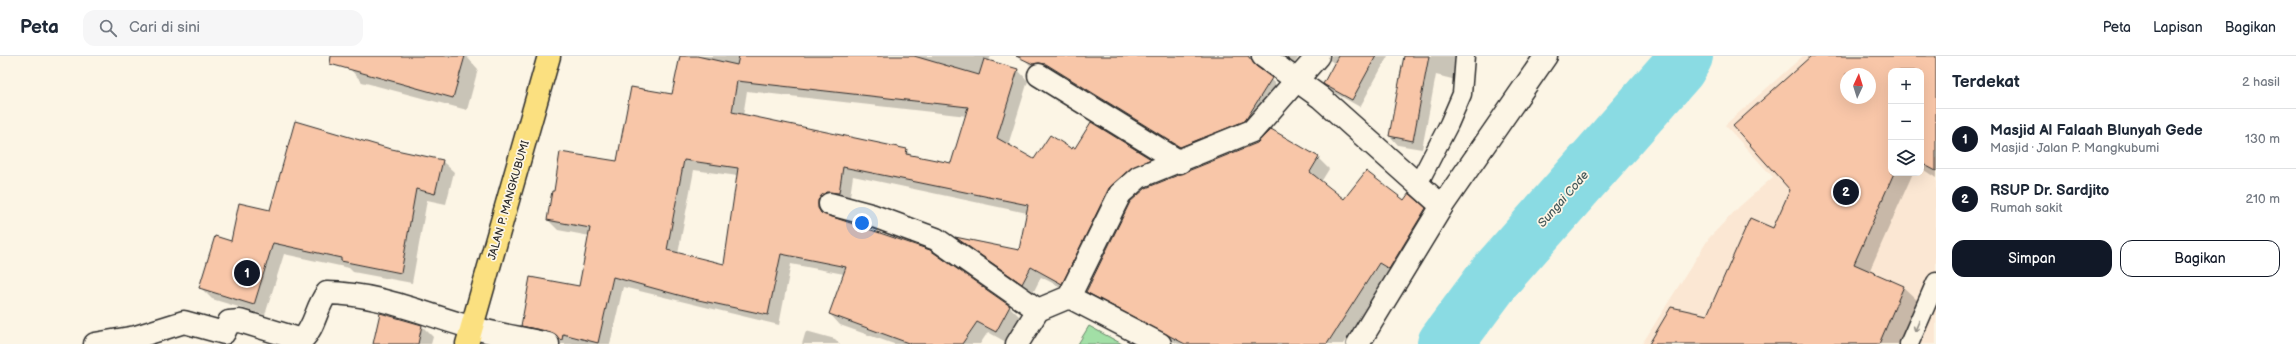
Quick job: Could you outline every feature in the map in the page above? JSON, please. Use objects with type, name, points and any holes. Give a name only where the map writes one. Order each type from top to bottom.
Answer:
[{"type":"main road","name":"JALAN P. MANGKUBUMI","points":[[469,336],[549,56]]},
{"type":"street","points":[[1263,56],[1320,96],[1442,206]]},
{"type":"street","points":[[1017,344],[1038,310],[1069,297],[1120,194],[1139,177],[1180,162],[1252,131],[1318,56]]},
{"type":"street","points":[[1358,344],[1442,206],[1546,56]]},
{"type":"street","points":[[1039,75],[1180,162]]},
{"type":"street","points":[[830,204],[871,215],[936,239],[1038,310]]},
{"type":"street","points":[[96,344],[136,337],[184,322],[222,339],[229,322],[240,321],[302,340],[309,333],[320,302],[327,293],[342,293],[372,298],[469,336],[548,344]]},
{"type":"street","points":[[1069,297],[1160,344]]},
{"type":"lane","points":[[1418,184],[1449,124],[1462,94],[1465,56]]},
{"type":"lane","points":[[1909,344],[1936,282]]},
{"type":"shaded area","points":[[1803,56],[1936,56],[1936,344],[1642,344],[1709,238],[1739,207],[1773,177],[1725,125]]},
{"type":"green space","points":[[1089,326],[1122,344],[1078,344]]},
{"type":"building","points":[[331,56],[465,56],[453,98],[330,64]]},
{"type":"building","points":[[680,56],[697,56],[737,65],[739,56],[914,56],[979,75],[984,59],[1018,69],[997,138],[1034,159],[1050,135],[1072,149],[1073,147],[1075,148],[1091,122],[1151,159],[1131,168],[1109,188],[1062,284],[1031,267],[1022,284],[955,237],[1019,250],[1028,205],[843,167],[839,193],[826,192],[818,200],[818,208],[821,213],[930,250],[1010,306],[996,332],[977,322],[962,344],[911,344],[829,314],[846,267],[781,254],[768,315],[689,298],[613,277],[598,343],[563,334],[562,340],[551,332],[521,326],[530,277],[579,286],[590,228],[547,220],[552,191],[554,191],[560,152],[617,161],[631,87],[672,94]],"holes":[[[737,81],[968,107],[951,163],[906,154],[907,149],[732,112]],[[684,160],[738,168],[724,264],[667,250]]]},
{"type":"building","points":[[1016,56],[1248,56],[1256,66],[1272,78],[1245,121],[1180,147],[1046,64],[1033,64]]},
{"type":"building","points":[[1338,56],[1376,56],[1352,100],[1323,84]]},
{"type":"building","points":[[1404,56],[1429,56],[1413,141],[1389,136]]},
{"type":"building","points":[[1811,56],[1936,56],[1936,171],[1924,165],[1924,68],[1888,68],[1888,176],[1893,176],[1854,264],[1904,286],[1879,344],[1649,344],[1671,307],[1707,315],[1750,218],[1773,228],[1790,190],[1733,126]]},
{"type":"building","points":[[295,121],[387,148],[443,160],[435,194],[416,189],[401,273],[341,261],[341,258],[273,243],[254,305],[199,288],[215,236],[231,241],[239,203],[270,210]]},
{"type":"building","points":[[1271,129],[1319,157],[1310,172],[1344,199],[1366,171],[1404,200],[1409,193],[1426,208],[1389,269],[1379,263],[1327,344],[1185,344],[1086,292],[1130,202],[1146,188],[1257,143]]},
{"type":"building","points":[[380,313],[422,325],[418,344],[373,344]]},
{"type":"waterway","name":"Sungai Code","points":[[1445,344],[1497,274],[1678,68],[1685,56]]},
{"type":"place","name":"RSUP Dr. Sardjito","points":[[1846,192]]},
{"type":"place","name":"Masjid Al Falaah Blunyah Gede","points":[[247,273]]}]
